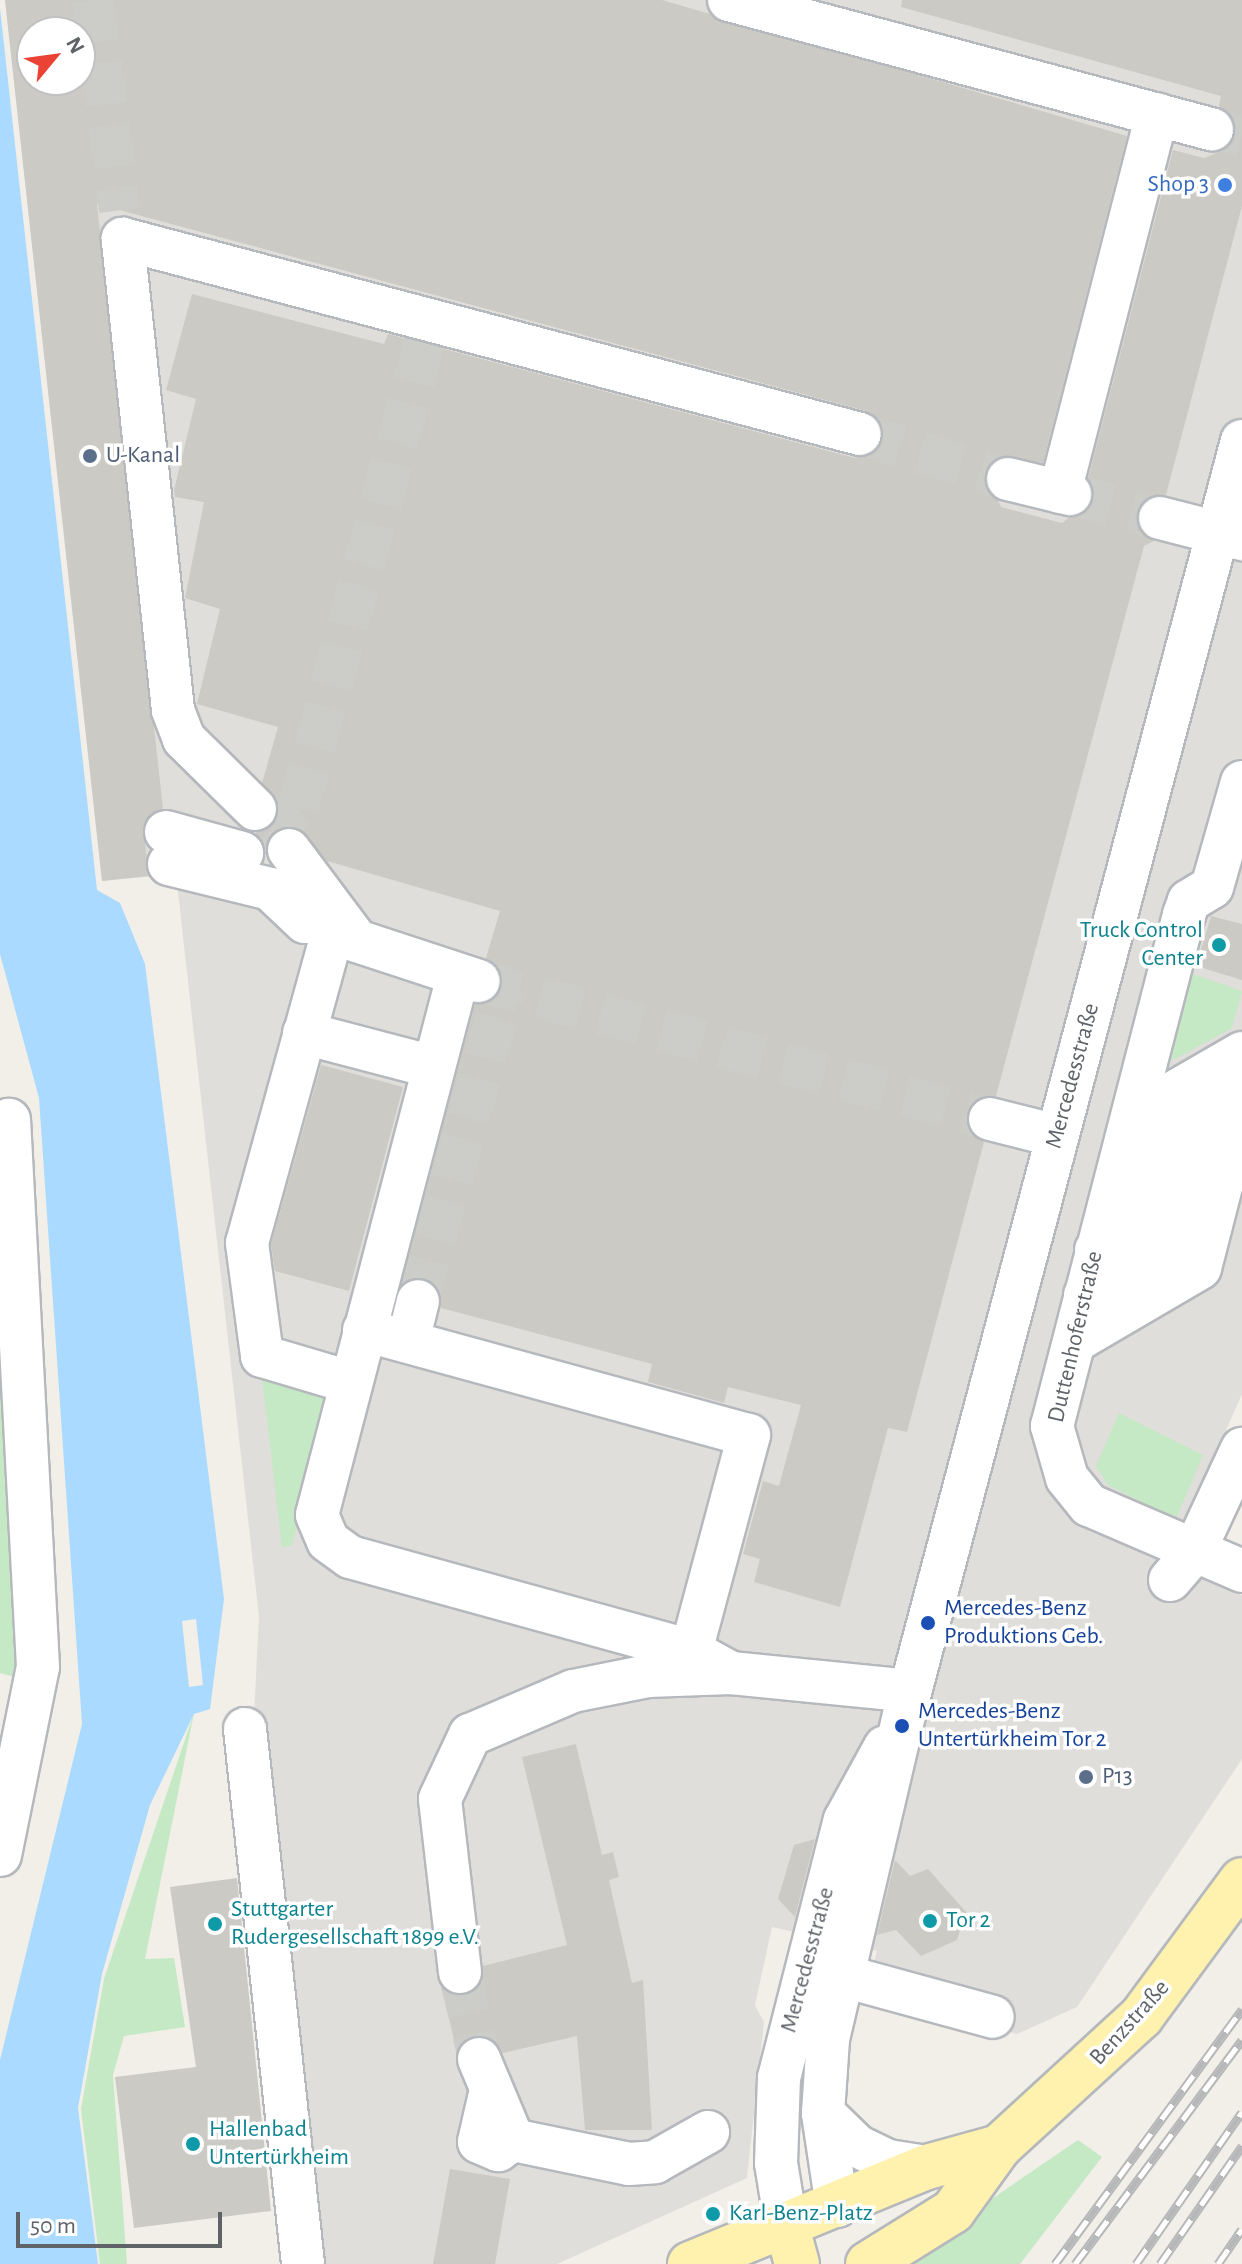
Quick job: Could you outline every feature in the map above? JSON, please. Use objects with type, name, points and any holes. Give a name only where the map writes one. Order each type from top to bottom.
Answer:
[{"type":"main road","name":"Benzstraße","points":[[868,2264],[953,2211],[999,2147],[1141,2017],[1242,1880]]},
{"type":"main road","name":"Benzstraße","points":[[791,2244],[837,2206],[927,2167],[999,2147]]},
{"type":"main road","points":[[837,2206],[848,2264]]},
{"type":"main road","points":[[690,2264],[791,2244]]},
{"type":"street","points":[[729,0],[1212,129]]},
{"type":"street","points":[[1008,479],[1065,493],[1157,114]]},
{"type":"street","points":[[255,809],[184,739],[173,710],[122,225],[428,330],[860,434]]},
{"type":"street","name":"Mercedesstraße","points":[[837,2206],[823,2113],[824,1970],[845,1820],[908,1701],[1057,1136],[1230,536],[1242,441]]},
{"type":"street","points":[[1160,518],[1230,536]]},
{"type":"street","points":[[1227,891],[1242,782]]},
{"type":"street","points":[[310,881],[305,922],[277,891],[168,848],[310,881],[368,949],[469,978],[434,1067],[349,1382],[317,1515],[328,1541],[350,1557],[691,1651],[731,1673]]},
{"type":"street","points":[[310,881],[304,1033],[247,1243],[262,1356],[349,1382]]},
{"type":"street","name":"Duttenhoferstraße","points":[[1227,891],[1189,901],[1052,1426],[1067,1478],[1089,1505],[1184,1571],[1242,1571]]},
{"type":"street","points":[[1106,1217],[1242,1032]]},
{"type":"street","points":[[304,1033],[434,1067]]},
{"type":"street","points":[[1106,1217],[1242,1053]]},
{"type":"street","points":[[990,1119],[1057,1136]]},
{"type":"street","points":[[0,1855],[38,1667],[9,1120]]},
{"type":"street","points":[[1106,1217],[1228,1153]]},
{"type":"street","points":[[1106,1217],[1228,1153]]},
{"type":"street","points":[[1106,1217],[1228,1153]]},
{"type":"street","points":[[1106,1217],[1200,1268],[1228,1153]]},
{"type":"street","points":[[408,1341],[418,1301]]},
{"type":"street","points":[[364,1330],[749,1435],[691,1651]]},
{"type":"street","points":[[1184,1571],[1242,1449]]},
{"type":"street","points":[[460,1972],[440,1799],[470,1735],[573,1691],[648,1676],[731,1673],[908,1701]]},
{"type":"street","points":[[245,1729],[303,2264]]},
{"type":"street","points":[[824,1970],[993,2017]]},
{"type":"street","name":"Mercedesstraße","points":[[791,2244],[776,2163],[778,2091],[824,1970]]},
{"type":"street","points":[[484,2076],[513,2140],[629,2164],[655,2162],[708,2132]]},
{"type":"street","points":[[823,2113],[857,2146],[888,2161],[927,2167]]},
{"type":"shaded area","points":[[5,0],[1242,0],[1242,1394],[1168,1563],[1242,1595],[1242,1759],[1077,2007],[1017,2034],[866,1991],[877,1951],[772,1927],[755,2005],[764,2022],[747,2178],[557,2264],[320,2264],[253,1734],[259,1617],[176,874],[102,881]]},
{"type":"green space","points":[[1181,970],[1242,991],[1232,1028],[1171,1061]]},
{"type":"green space","points":[[261,1369],[325,1395],[327,1404],[292,1545],[282,1548]]},
{"type":"green space","points":[[0,1381],[9,1384],[19,1678],[0,1673]]},
{"type":"green space","points":[[1119,1413],[1203,1455],[1176,1519],[1108,1485],[1096,1466]]},
{"type":"green space","points":[[194,1713],[145,1959],[174,1958],[185,2027],[124,2036],[113,2075],[127,2264],[100,2264],[81,2109],[104,1979]]},
{"type":"green space","points":[[1078,2140],[1102,2157],[1020,2264],[896,2264]]},
{"type":"water","points":[[0,8],[97,890],[120,903],[145,964],[224,1599],[210,1709],[194,1714],[150,1805],[102,1974],[78,2108],[98,2264],[0,2264],[0,2060],[82,1724],[39,1098],[0,954]]},
{"type":"pier","points":[[196,1619],[203,1685],[189,1687],[182,1621]]},
{"type":"building","points":[[5,0],[662,0],[1127,136],[1043,463],[1002,456],[985,474],[1001,507],[1062,523],[1093,500],[1088,479],[1173,150],[1204,158],[1219,152],[1235,136],[1235,122],[1219,106],[1221,96],[901,7],[902,0],[1242,0],[1242,206],[1166,495],[1153,495],[1137,511],[1137,525],[1154,541],[1144,546],[996,1096],[983,1096],[967,1112],[967,1126],[984,1142],[907,1432],[888,1428],[840,1607],[754,1582],[760,1559],[743,1554],[763,1481],[779,1486],[801,1405],[728,1387],[724,1403],[648,1382],[652,1364],[441,1308],[441,1294],[425,1278],[402,1283],[475,1004],[494,999],[502,988],[497,966],[486,958],[500,911],[327,861],[298,828],[275,830],[266,845],[255,833],[278,814],[262,783],[278,727],[197,704],[220,609],[185,598],[204,502],[175,497],[174,490],[196,399],[166,390],[192,294],[384,344],[388,334],[855,458],[878,450],[883,427],[866,411],[97,204],[163,809],[143,826],[149,876],[102,881]]},
{"type":"building","name":"Truck Control Center","points":[[1211,916],[1242,924],[1242,980],[1196,966]]},
{"type":"building","points":[[321,1065],[403,1087],[349,1291],[275,1271],[271,1245]]},
{"type":"building","points":[[576,1744],[602,1855],[613,1852],[619,1877],[609,1880],[632,1983],[643,1980],[652,2130],[585,2130],[577,2036],[503,2053],[481,2035],[457,2051],[441,1987],[464,1996],[482,1982],[483,1966],[567,1945],[522,1757]]},
{"type":"building","points":[[815,1839],[795,1917],[778,1899],[794,1845]]},
{"type":"building","name":"Tor 2","points":[[895,1860],[910,1876],[928,1869],[966,1912],[957,1940],[921,1956],[896,1930],[877,1935]]},
{"type":"building","name":"Hallenbad Untertürkheim","points":[[237,1878],[271,2211],[134,2228],[115,2077],[196,2067],[170,1887]]},
{"type":"building","points":[[450,2169],[510,2179],[495,2264],[433,2264]]},
{"type":"tunnel","points":[[93,0],[120,210]]},
{"type":"tunnel","points":[[1212,129],[1242,137]]},
{"type":"tunnel","points":[[289,850],[272,829],[298,808],[425,342]]},
{"type":"tunnel","points":[[860,434],[1008,479]]},
{"type":"tunnel","points":[[1070,494],[1160,518]]},
{"type":"tunnel","points":[[479,981],[990,1119]]},
{"type":"tunnel","points":[[418,1301],[505,988]]},
{"type":"tunnel","points":[[460,1972],[479,2059]]},
{"type":"railway","points":[[1055,2264],[1242,2009]]},
{"type":"railway","points":[[1075,2264],[1242,2040]]},
{"type":"railway","points":[[1136,2264],[1242,2112]]},
{"type":"railway","points":[[1160,2264],[1242,2146]]},
{"type":"railway","points":[[1218,2264],[1242,2229]]},
{"type":"place","name":"Shop 3","points":[[1225,185]]},
{"type":"place","name":"U-Kanal","points":[[90,456]]},
{"type":"place","name":"Truck Control Center","points":[[1219,945]]},
{"type":"place","name":"Mercedes-Benz Produktions Geb.","points":[[928,1623]]},
{"type":"place","name":"Mercedes-Benz Untertürkheim Tor 2","points":[[902,1726]]},
{"type":"place","name":"P13","points":[[1086,1777]]},
{"type":"place","name":"Tor 2","points":[[930,1921]]},
{"type":"place","name":"Stuttgarter Rudergesellschaft 1899 e.V.","points":[[215,1924]]},
{"type":"place","name":"Hallenbad Untertürkheim","points":[[193,2144]]},
{"type":"place","name":"Karl-Benz-Platz","points":[[713,2214]]}]
